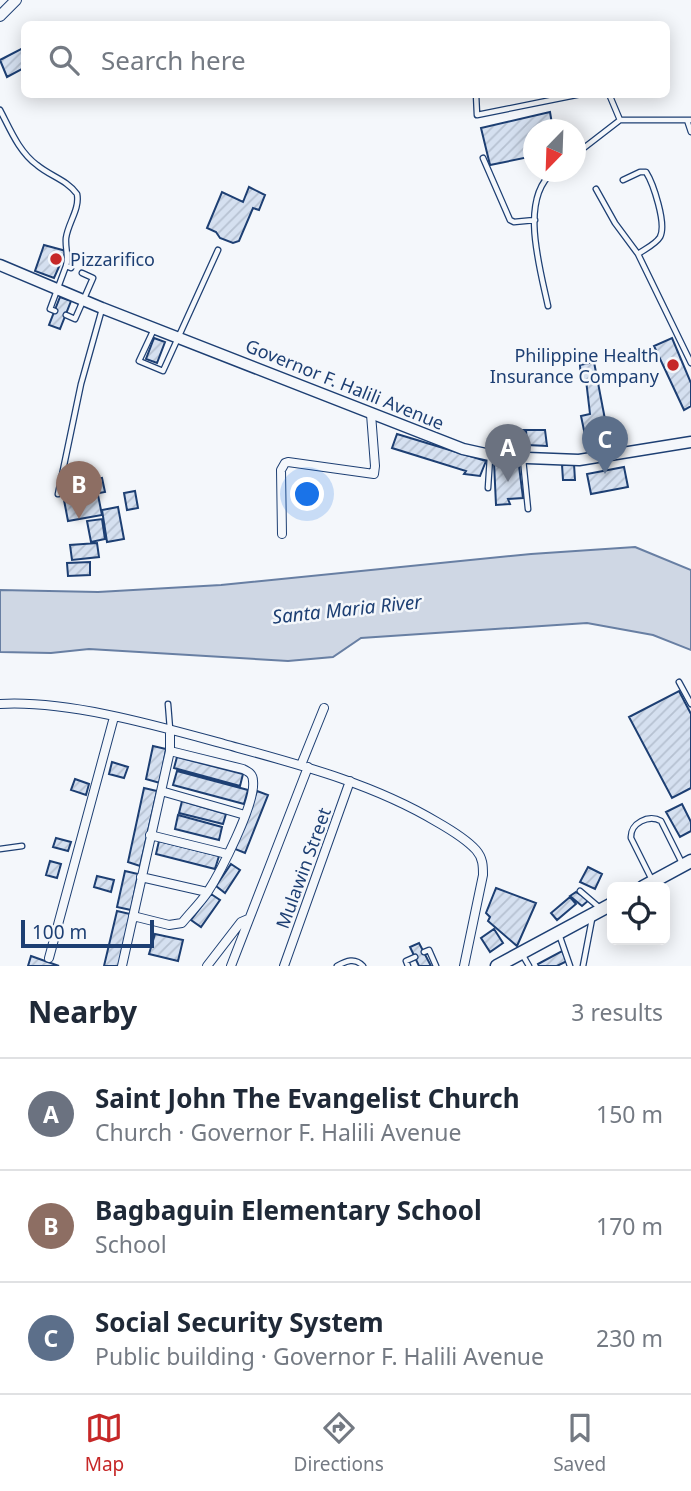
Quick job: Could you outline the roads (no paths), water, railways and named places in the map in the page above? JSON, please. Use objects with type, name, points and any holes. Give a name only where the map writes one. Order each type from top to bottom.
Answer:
[{"type":"main road","name":"Governor F. Halili Avenue","points":[[0,265],[432,439],[490,455],[523,459],[579,460],[691,442]]},
{"type":"main road","points":[[654,882],[687,864]]},
{"type":"main road","points":[[497,966],[602,909]]},
{"type":"street","points":[[0,16],[16,0]]},
{"type":"street","points":[[282,534],[281,470],[285,463],[288,461],[374,474],[371,414]]},
{"type":"street","points":[[0,704],[74,710],[170,730],[304,766],[407,804],[458,835],[477,851],[483,861],[464,966]]},
{"type":"street","points":[[231,966],[324,708]]},
{"type":"street","points":[[49,958],[114,717]]},
{"type":"street","points":[[122,966],[170,751],[170,730]]},
{"type":"street","points":[[133,916],[176,925],[182,923],[207,892],[227,854],[245,815],[253,785],[254,778],[250,772],[170,751]]},
{"type":"street","name":"Mulawin Street","points":[[284,966],[350,781]]},
{"type":"street","points":[[161,791],[245,815]]},
{"type":"street","points":[[150,835],[227,854]]},
{"type":"street","points":[[141,877],[207,892]]},
{"type":"street","points":[[207,966],[241,922],[248,919]]},
{"type":"lane","points":[[475,98],[477,115],[561,98]]},
{"type":"lane","points":[[611,98],[620,120]]},
{"type":"lane","points":[[0,110],[14,138],[30,160],[77,194],[78,204],[66,237],[69,267],[50,309],[55,311]]},
{"type":"lane","points":[[586,146],[620,120],[689,120],[691,132]]},
{"type":"lane","points":[[483,158],[510,220],[536,220]]},
{"type":"lane","points":[[623,180],[646,172],[659,210],[662,231],[660,236],[638,254]]},
{"type":"lane","points":[[544,182],[540,186],[536,220],[537,247],[548,306]]},
{"type":"lane","points":[[596,189],[615,223],[638,254],[690,360]]},
{"type":"lane","points":[[154,328],[139,361],[163,371],[218,250]]},
{"type":"lane","points":[[66,316],[75,319],[93,278],[82,273]]},
{"type":"lane","points":[[58,494],[81,384],[102,308]]},
{"type":"lane","points":[[488,488],[490,455]]},
{"type":"lane","points":[[523,459],[528,509]]},
{"type":"lane","points":[[679,682],[691,704]]},
{"type":"lane","points":[[168,704],[170,730]]},
{"type":"lane","points":[[647,882],[631,838],[634,827],[645,820],[656,818],[662,821],[687,864]]},
{"type":"lane","points":[[0,849],[22,846]]},
{"type":"lane","points":[[580,891],[602,909],[583,966]]},
{"type":"lane","points":[[558,933],[570,966]]},
{"type":"lane","points":[[424,953],[429,950],[436,966]]},
{"type":"lane","points":[[522,953],[529,966]]},
{"type":"lane","points":[[408,966],[406,961],[415,957]]},
{"type":"lane","points":[[337,966],[349,960],[357,961],[363,966]]},
{"type":"water","name":"Santa Maria River","points":[[635,547],[691,570],[691,650],[653,635],[587,623],[361,638],[333,657],[288,661],[89,649],[51,653],[0,652],[0,590],[98,592],[221,585],[531,554]]},
{"type":"place","name":"Pizzarifico","points":[[56,259]]},
{"type":"place","name":"Philippine Health Insurance Company","points":[[673,365]]},
{"type":"place","name":"Social Security System","points":[[605,474]]},
{"type":"place","name":"Saint John The Evangelist Church","points":[[508,482]]},
{"type":"place","name":"Bagbaguin Elementary School","points":[[79,519]]}]
